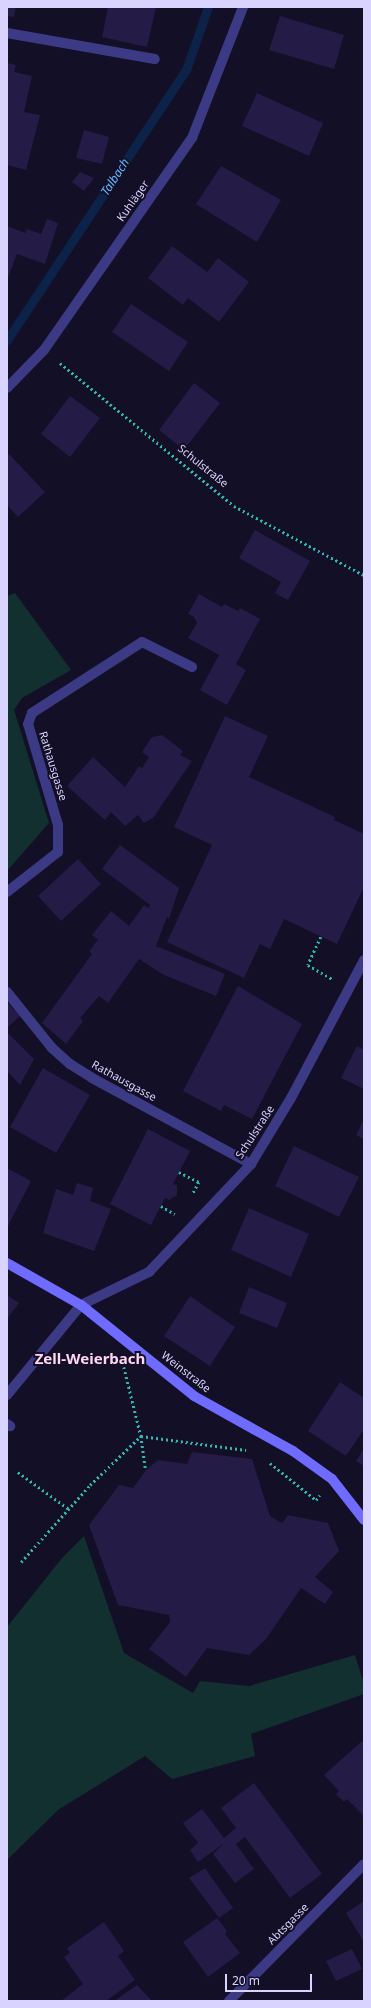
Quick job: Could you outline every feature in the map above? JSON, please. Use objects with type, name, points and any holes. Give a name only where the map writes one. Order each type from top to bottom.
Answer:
[{"type":"street","name":"Kuhläger","points":[[7,388],[44,350],[192,138],[242,7]]},
{"type":"street","points":[[7,33],[155,59]]},
{"type":"street","name":"Rathausgasse","points":[[7,892],[58,852],[58,825],[28,724],[32,713],[142,642],[192,667]]},
{"type":"street","name":"Schulstraße","points":[[81,1305],[149,1272],[251,1164],[291,1098],[364,960]]},
{"type":"street","name":"Rathausgasse","points":[[7,992],[52,1048],[70,1064],[92,1078],[251,1164]]},
{"type":"street","name":"Weinstraße","points":[[7,1263],[81,1305],[115,1330],[194,1396],[293,1451],[332,1479],[364,1520]]},
{"type":"street","points":[[7,1395],[81,1305]]},
{"type":"street","name":"Abtsgasse","points":[[229,2001],[364,1864]]},
{"type":"path","name":"Schulstraße","points":[[44,350],[234,506],[364,575]]},
{"type":"path","points":[[321,937],[308,965],[350,989]]},
{"type":"path","points":[[179,1172],[199,1182]]},
{"type":"path","points":[[161,1206],[180,1216]]},
{"type":"path","points":[[115,1330],[141,1436],[146,1470]]},
{"type":"path","points":[[141,1436],[254,1450]]},
{"type":"path","points":[[21,1562],[90,1485],[141,1436]]},
{"type":"path","points":[[266,1460],[316,1500],[332,1479]]},
{"type":"path","points":[[18,1472],[69,1509]]},
{"type":"green space","points":[[15,593],[71,670],[22,698],[14,710],[49,823],[7,871],[7,596]]},
{"type":"green space","points":[[84,1536],[124,1653],[193,1693],[200,1681],[249,1686],[355,1655],[364,1684],[364,1694],[251,1734],[255,1756],[172,1779],[145,1756],[58,1810],[7,1860],[7,1627],[62,1558]]},
{"type":"building","points":[[7,7],[16,7],[14,17],[7,16]]},
{"type":"building","points":[[108,7],[156,7],[147,47],[102,37]]},
{"type":"building","points":[[280,16],[344,35],[334,69],[269,50]]},
{"type":"building","points":[[7,63],[16,65],[14,72],[32,76],[24,112],[40,115],[26,170],[7,165]]},
{"type":"building","points":[[257,93],[323,123],[309,156],[242,126]]},
{"type":"building","points":[[84,130],[109,137],[102,164],[76,158]]},
{"type":"building","points":[[221,166],[281,200],[257,242],[196,204]]},
{"type":"building","points":[[80,172],[94,178],[84,191],[72,182]]},
{"type":"building","points":[[47,219],[58,223],[45,264],[17,254],[7,280],[7,226],[25,233],[27,229],[41,234]]},
{"type":"building","points":[[172,246],[207,272],[218,258],[249,282],[219,322],[188,298],[183,305],[148,278]]},
{"type":"building","points":[[131,304],[188,342],[169,371],[112,332]]},
{"type":"building","points":[[194,383],[220,403],[184,450],[159,430]]},
{"type":"building","points":[[70,396],[100,418],[70,457],[41,434]]},
{"type":"building","points":[[9,454],[45,492],[18,517],[7,505],[7,456]]},
{"type":"building","points":[[255,530],[310,561],[288,600],[275,593],[281,582],[239,558]]},
{"type":"building","points":[[199,594],[222,607],[224,604],[238,611],[240,608],[260,619],[236,664],[246,670],[227,705],[200,690],[219,655],[188,638],[197,623],[194,617],[188,614]]},
{"type":"building","points":[[225,716],[268,736],[249,777],[335,817],[334,820],[364,834],[364,887],[337,944],[284,919],[270,949],[260,944],[244,978],[167,942],[212,845],[174,827]]},
{"type":"building","points":[[162,735],[183,751],[180,755],[192,761],[153,818],[144,823],[138,815],[125,826],[111,812],[105,820],[67,786],[93,757],[125,787],[139,766],[142,768],[149,757],[142,752],[152,737]]},
{"type":"building","points":[[120,845],[179,888],[169,919],[167,917],[156,946],[225,974],[216,996],[164,975],[139,959],[108,1003],[99,996],[80,1018],[83,1021],[66,1044],[42,1023],[92,954],[89,951],[98,940],[92,935],[111,911],[129,926],[144,905],[148,908],[150,905],[102,869]]},
{"type":"building","points":[[78,859],[101,884],[61,921],[38,896]]},
{"type":"building","points":[[238,986],[302,1024],[252,1119],[224,1105],[221,1111],[183,1091]]},
{"type":"building","points":[[7,1002],[20,1016],[7,1028]]},
{"type":"building","points":[[7,1032],[34,1059],[20,1085],[7,1071]]},
{"type":"building","points":[[357,1046],[364,1050],[364,1089],[341,1078]]},
{"type":"building","points":[[43,1068],[90,1095],[56,1153],[10,1127]]},
{"type":"building","points":[[364,1119],[364,1139],[356,1135]]},
{"type":"building","points":[[148,1129],[190,1151],[173,1184],[177,1185],[177,1195],[169,1200],[165,1198],[151,1225],[110,1204]]},
{"type":"building","points":[[294,1146],[359,1177],[339,1217],[275,1186]]},
{"type":"building","points":[[7,1168],[31,1181],[7,1228]]},
{"type":"building","points":[[77,1183],[93,1188],[90,1201],[111,1209],[94,1251],[43,1233],[56,1189],[73,1195]]},
{"type":"building","points":[[249,1208],[309,1234],[291,1277],[231,1250]]},
{"type":"building","points":[[249,1287],[287,1303],[277,1328],[239,1313]]},
{"type":"building","points":[[7,1295],[19,1303],[7,1319]]},
{"type":"building","points":[[190,1296],[235,1327],[210,1366],[164,1336]]},
{"type":"building","points":[[340,1382],[364,1398],[364,1429],[346,1456],[308,1431]]},
{"type":"building","points":[[364,1448],[364,1466],[356,1461]]},
{"type":"building","points":[[192,1452],[252,1459],[270,1516],[282,1523],[288,1515],[328,1523],[339,1551],[315,1577],[333,1592],[325,1604],[301,1588],[266,1639],[249,1655],[207,1648],[186,1677],[149,1649],[170,1622],[169,1615],[118,1605],[89,1525],[119,1485],[133,1488],[146,1470],[158,1460],[187,1464]]},
{"type":"building","points":[[362,1741],[364,1744],[363,1815],[347,1799],[344,1802],[336,1794],[339,1791],[324,1775]]},
{"type":"building","points":[[254,1783],[322,1874],[290,1898],[245,1837],[236,1844],[254,1869],[235,1883],[213,1854],[223,1844],[198,1862],[190,1850],[198,1843],[183,1823],[202,1809],[224,1838],[236,1828],[221,1808]]},
{"type":"building","points":[[205,1868],[233,1908],[219,1918],[189,1878]]},
{"type":"building","points":[[364,1901],[364,1942],[346,1913]]},
{"type":"building","points":[[217,1918],[227,1931],[225,1934],[240,1953],[208,1977],[183,1942]]},
{"type":"building","points":[[104,1922],[124,1951],[118,1956],[135,1980],[106,2001],[61,2001],[83,1984],[64,1957],[70,1953],[67,1948]]},
{"type":"building","points":[[352,1949],[362,1969],[336,1981],[326,1961]]},
{"type":"building","points":[[137,1985],[152,2001],[114,2001]]},
{"type":"waterway","name":"Talbach","points":[[7,340],[186,70],[208,7]]},
{"type":"district","name":"Zell-Weierbach","points":[[90,1359]]}]
